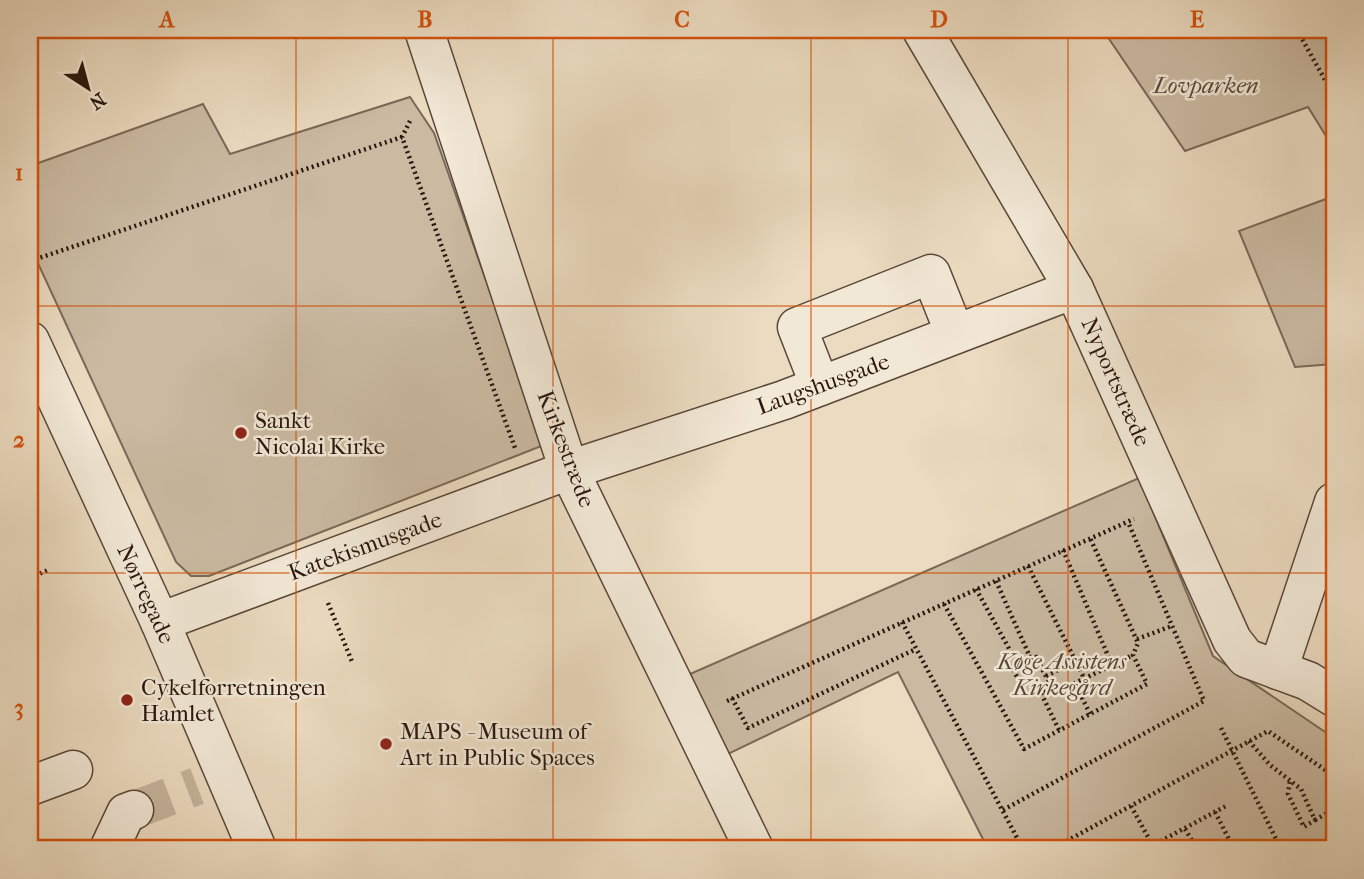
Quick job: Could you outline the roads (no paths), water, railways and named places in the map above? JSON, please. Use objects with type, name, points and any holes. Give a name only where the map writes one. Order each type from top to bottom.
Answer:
[{"type":"street","name":"Kirkestræde","points":[[424,30],[569,470],[754,849]]},
{"type":"street","name":"Nyportstræde","points":[[922,30],[1073,289],[1232,640],[1246,658],[1308,681],[1334,696]]},
{"type":"street","points":[[820,386],[797,327],[919,279],[932,274],[955,334]]},
{"type":"street","name":"Laugshusgade","points":[[569,470],[784,400],[1073,289]]},
{"type":"street","name":"Nørregade","points":[[30,341],[160,622],[211,781],[257,849]]},
{"type":"street","name":"Katekismusgade","points":[[160,622],[569,470]]},
{"type":"street","points":[[1278,670],[1334,502]]},
{"type":"street","points":[[30,786],[73,770]]},
{"type":"street","points":[[109,849],[126,813],[134,810]]},
{"type":"tunnel","points":[[134,810],[197,786]]},
{"type":"place","name":"Sankt Nicolai Kirke","points":[[241,433]]},
{"type":"place","name":"Cykelforretningen Hamlet","points":[[127,700]]},
{"type":"place","name":"MAPS - Museum of Art in Public Spaces","points":[[386,744]]},
{"type":"park label","name":"Lovparken","points":[[1206,85]]},
{"type":"park label","name":"Køge Assistens Kirkegård","points":[[1062,674]]}]
